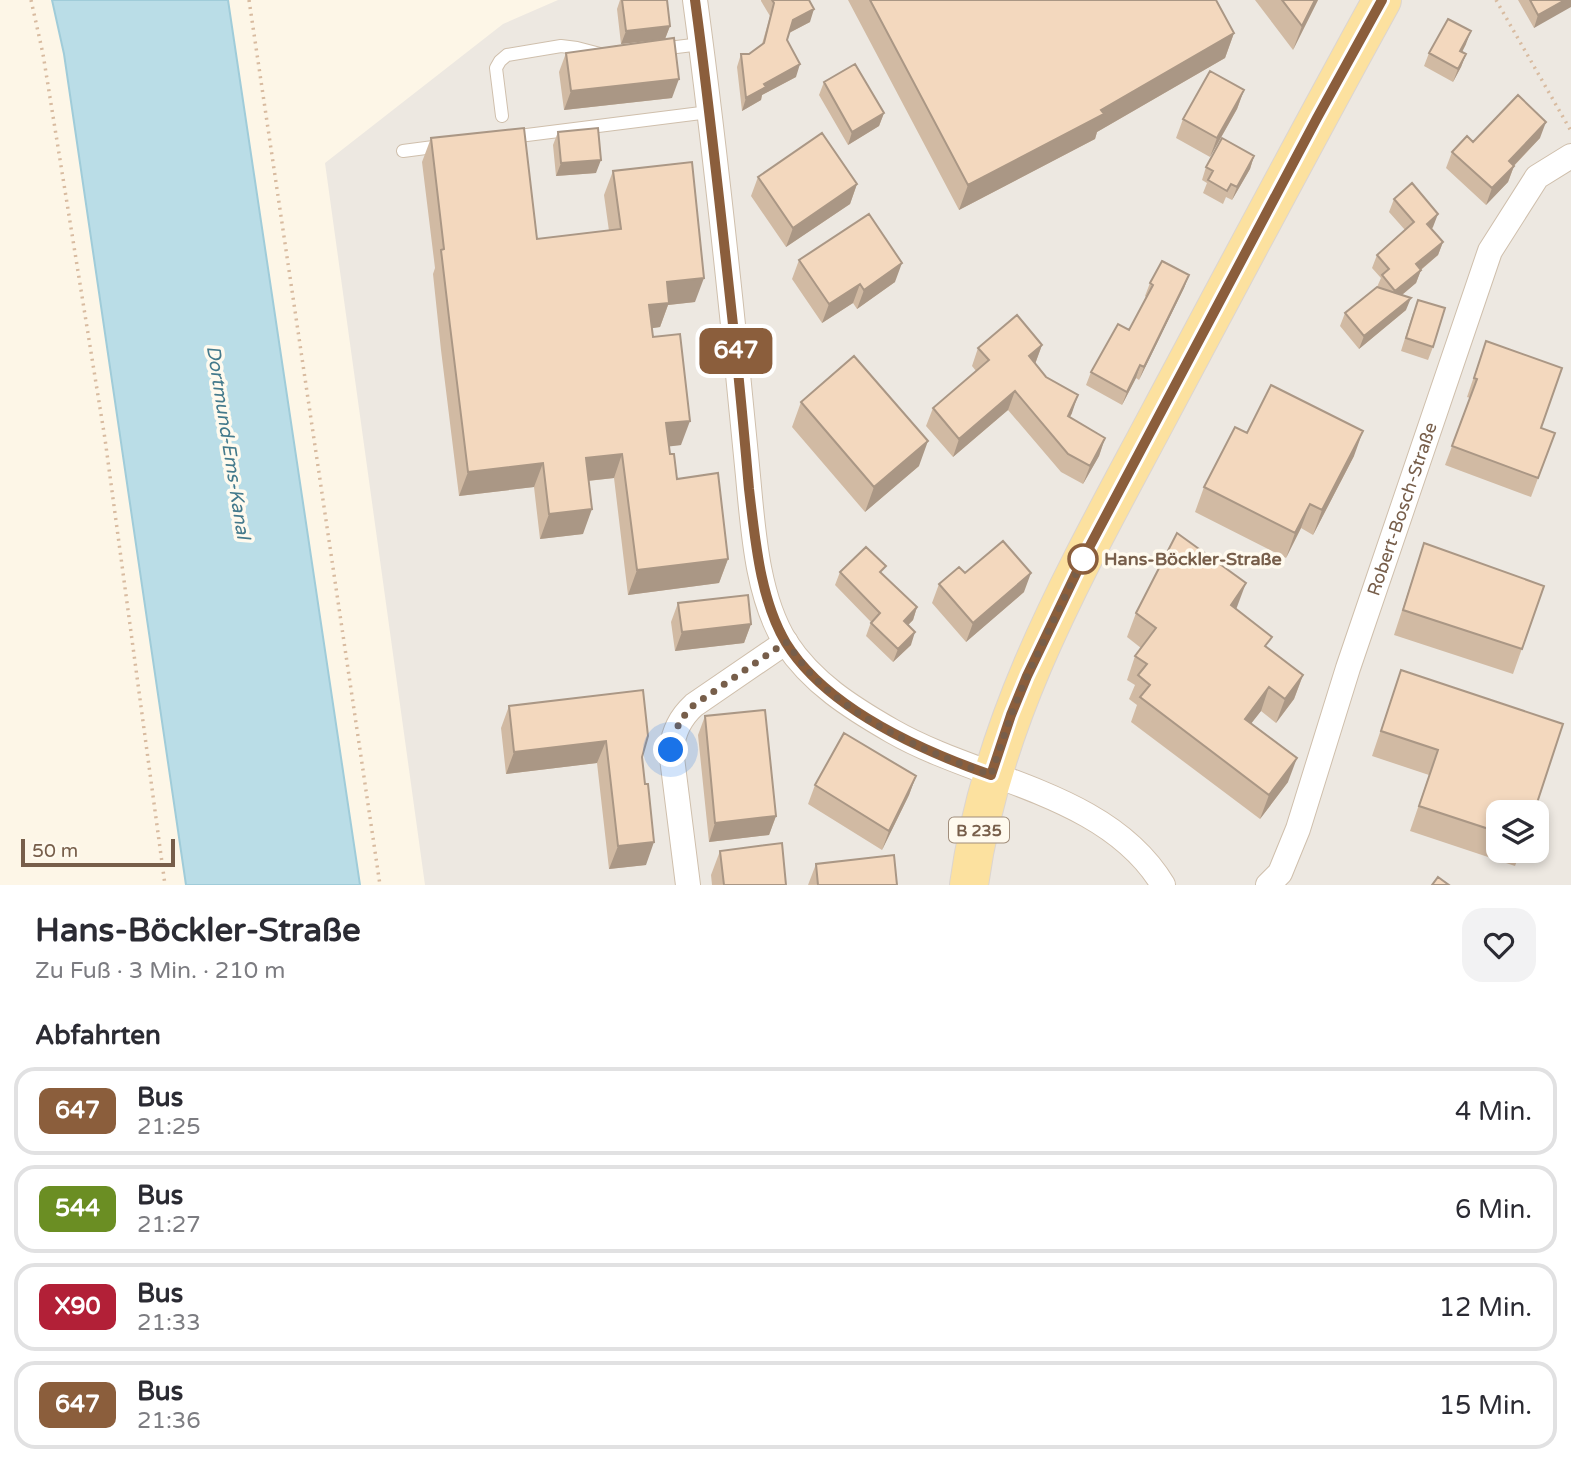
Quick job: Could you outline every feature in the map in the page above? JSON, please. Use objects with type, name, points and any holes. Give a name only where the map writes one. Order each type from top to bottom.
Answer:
[{"type":"main road","name":"B 235","points":[[969,885],[991,775],[1027,676],[1084,557],[1310,130],[1382,0]]},
{"type":"street","points":[[695,0],[753,528],[760,569],[772,610],[786,642],[813,677],[851,708],[911,742],[1037,792],[1105,825],[1131,845],[1163,885]]},
{"type":"street","name":"Robert-Bosch-Straße","points":[[1268,885],[1280,873],[1298,829],[1348,668],[1490,251],[1537,177],[1571,156]]},
{"type":"street","points":[[688,885],[671,750],[674,735],[683,716],[694,705],[786,642]]},
{"type":"lane","points":[[646,50],[701,44]]},
{"type":"lane","points":[[502,116],[496,68],[507,55],[561,46],[605,55],[619,54]]},
{"type":"lane","points":[[497,139],[709,112]]},
{"type":"lane","points":[[402,151],[456,144]]},
{"type":"path","points":[[31,0],[43,54],[105,439],[165,885]]},
{"type":"path","points":[[249,0],[380,885]]},
{"type":"path","points":[[1496,0],[1571,131]]},
{"type":"shaded area","points":[[558,0],[1571,0],[1571,885],[425,885],[325,163],[503,24]]},
{"type":"water","name":"Dortmund-Ems-Kanal","points":[[52,0],[228,0],[360,885],[186,885],[64,54]]},
{"type":"building","points":[[622,0],[667,0],[670,26],[626,31]]},
{"type":"building","points":[[772,0],[809,0],[814,9],[793,20],[787,40],[800,64],[764,84],[766,87],[746,98],[741,54],[749,54],[764,43],[774,3]]},
{"type":"building","points":[[870,0],[1216,0],[1234,33],[1101,110],[1104,114],[968,185]]},
{"type":"building","points":[[1282,0],[1315,0],[1302,26]]},
{"type":"building","points":[[1530,0],[1565,0],[1538,15]]},
{"type":"building","points":[[1448,19],[1471,31],[1460,51],[1466,54],[1458,69],[1429,53]]},
{"type":"building","points":[[674,38],[679,79],[571,91],[566,53]]},
{"type":"building","points":[[855,64],[884,113],[852,132],[824,82]]},
{"type":"building","points":[[1210,71],[1244,90],[1217,138],[1183,119]]},
{"type":"building","points":[[1518,95],[1546,122],[1509,161],[1514,166],[1492,188],[1452,152],[1467,136],[1473,142]]},
{"type":"building","points":[[524,128],[537,239],[621,229],[613,171],[692,162],[704,278],[667,282],[669,303],[649,305],[653,337],[680,334],[690,421],[666,423],[677,479],[718,473],[728,559],[637,570],[622,454],[586,458],[592,509],[549,514],[543,463],[468,472],[441,250],[444,249],[431,138]]},
{"type":"building","points":[[598,128],[601,160],[561,163],[558,132]]},
{"type":"building","points":[[822,133],[857,184],[793,228],[758,177]]},
{"type":"building","points":[[1222,138],[1254,156],[1237,187],[1231,184],[1227,191],[1208,180],[1213,171],[1206,167]]},
{"type":"building","points":[[1412,183],[1438,214],[1427,224],[1443,242],[1416,264],[1421,270],[1395,291],[1382,275],[1389,269],[1377,255],[1414,222],[1394,199]]},
{"type":"building","points":[[869,214],[902,263],[864,290],[860,284],[829,304],[799,260]]},
{"type":"building","points":[[1162,261],[1189,275],[1144,367],[1140,365],[1127,392],[1091,372],[1118,324],[1129,330],[1153,285],[1150,283]]},
{"type":"building","points":[[1377,287],[1411,298],[1364,336],[1345,313]]},
{"type":"building","points":[[1418,300],[1445,308],[1433,347],[1406,338]]},
{"type":"building","points":[[1017,315],[1042,345],[1029,356],[1046,377],[1078,395],[1068,416],[1105,438],[1090,466],[1068,454],[1015,391],[959,439],[933,408],[989,360],[978,348]]},
{"type":"building","points":[[1486,341],[1562,368],[1541,428],[1555,433],[1538,478],[1452,446],[1477,379],[1474,378]]},
{"type":"building","points":[[854,356],[928,441],[874,487],[801,402]]},
{"type":"building","points":[[1271,385],[1363,431],[1322,510],[1310,504],[1295,533],[1204,487],[1235,427],[1247,433]]},
{"type":"building","points":[[1177,533],[1246,583],[1231,605],[1272,637],[1265,646],[1303,675],[1285,699],[1269,687],[1245,719],[1297,758],[1269,795],[1140,697],[1150,685],[1138,675],[1147,664],[1135,656],[1156,628],[1136,613]]},
{"type":"building","points":[[1003,541],[1031,573],[973,623],[939,584],[959,567],[965,573]]},
{"type":"building","points":[[1424,543],[1544,586],[1522,649],[1403,610]]},
{"type":"building","points":[[866,547],[886,566],[880,572],[917,607],[904,621],[915,632],[898,649],[871,623],[880,613],[840,572]]},
{"type":"building","points":[[748,595],[751,624],[682,632],[678,603]]},
{"type":"building","points":[[1401,670],[1563,724],[1538,800],[1486,800],[1486,828],[1419,806],[1438,750],[1381,731]]},
{"type":"building","points":[[643,690],[648,736],[642,757],[645,784],[648,784],[654,842],[618,846],[606,741],[514,752],[509,706]]},
{"type":"building","points":[[765,710],[776,816],[715,823],[705,716]]},
{"type":"building","points":[[844,733],[916,776],[889,831],[815,785]]},
{"type":"building","points":[[782,843],[786,885],[724,885],[720,851]]},
{"type":"building","points":[[894,855],[897,885],[818,885],[816,864]]},
{"type":"building","points":[[1438,877],[1449,885],[1432,885]]},
{"type":"bus line","name":"647","points":[[695,0],[736,352],[753,528],[760,569],[772,610],[786,642],[813,677],[851,708],[911,742],[991,775],[1027,676],[1084,557],[1382,0]]},
{"type":"place","name":"Hans-Böckler-Straße","points":[[1083,559]]},
{"type":"route","points":[[671,750],[674,735],[683,716],[694,705],[786,642],[813,677],[851,708],[911,742],[991,775],[1027,676],[1084,557],[1083,559]]}]
